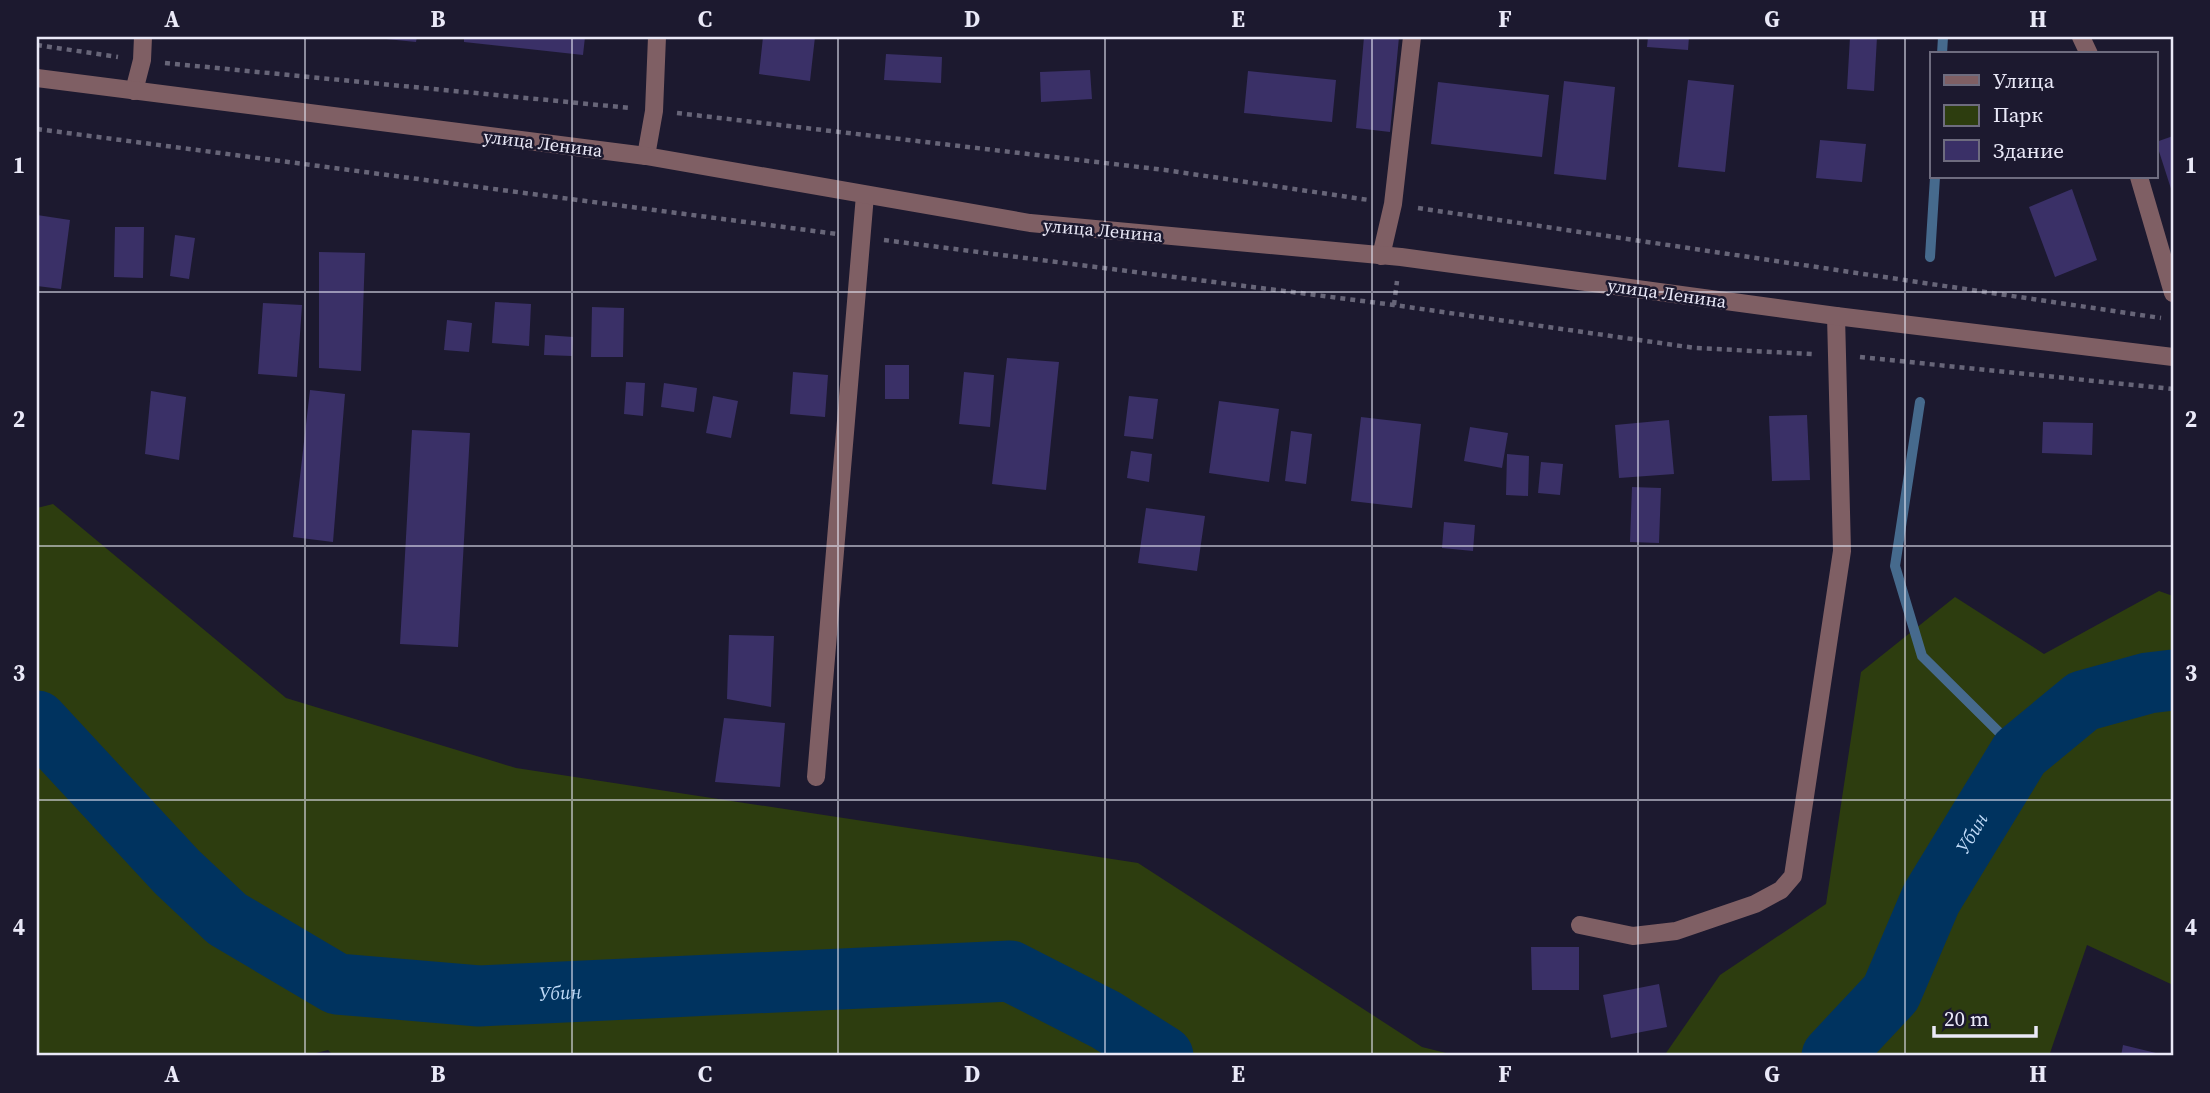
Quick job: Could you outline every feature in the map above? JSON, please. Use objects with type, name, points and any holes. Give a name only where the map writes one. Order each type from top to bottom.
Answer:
[{"type":"street","points":[[134,92],[142,60],[143,37]]},
{"type":"street","points":[[646,156],[653,110],[657,37]]},
{"type":"street","points":[[1381,256],[1393,204],[1412,37]]},
{"type":"street","name":"улица Ленина","points":[[37,78],[646,156],[1030,223],[1401,257],[1836,316],[2173,357]]},
{"type":"street","points":[[2139,178],[2173,293]]},
{"type":"street","points":[[816,777],[865,195]]},
{"type":"street","points":[[1580,925],[1633,936],[1676,931],[1755,904],[1782,890],[1793,876],[1842,551],[1836,316]]},
{"type":"path","points":[[37,44],[142,60],[653,110],[1165,170],[2163,318]]},
{"type":"path","points":[[37,129],[848,235]]},
{"type":"path","points":[[875,239],[1394,304],[1695,348],[1837,355],[2173,389]]},
{"type":"path","points":[[1394,304],[1401,257]]},
{"type":"green space","points":[[53,504],[286,698],[516,768],[1138,863],[1422,1047],[1458,1056],[334,1056],[328,1050],[304,1056],[37,1056],[37,508]]},
{"type":"green space","points":[[2159,591],[2173,596],[2173,985],[2087,945],[2049,1056],[1664,1056],[1720,975],[1826,904],[1861,672],[1955,597],[2044,654]]},
{"type":"building","points":[[386,37],[417,37],[416,42]]},
{"type":"building","points":[[464,37],[585,37],[583,55],[464,42]]},
{"type":"building","points":[[763,37],[815,37],[810,81],[759,74]]},
{"type":"building","points":[[1364,37],[1399,37],[1390,132],[1356,128]]},
{"type":"building","points":[[1648,37],[1689,37],[1688,50],[1647,47]]},
{"type":"building","points":[[1850,37],[1877,37],[1874,91],[1847,89]]},
{"type":"building","points":[[886,54],[942,57],[941,83],[884,80]]},
{"type":"building","points":[[1090,70],[1092,99],[1041,102],[1040,72]]},
{"type":"building","points":[[1248,71],[1336,80],[1332,122],[1244,113]]},
{"type":"building","points":[[1688,80],[1734,85],[1725,172],[1678,167]]},
{"type":"building","points":[[1564,81],[1615,87],[1606,180],[1554,174]]},
{"type":"building","points":[[1438,82],[1549,95],[1542,157],[1431,144]]},
{"type":"building","points":[[2173,136],[2173,195],[2158,148],[2158,141]]},
{"type":"building","points":[[1820,140],[1866,144],[1862,182],[1816,178]]},
{"type":"building","points":[[2072,189],[2097,260],[2055,277],[2029,207]]},
{"type":"building","points":[[37,215],[70,220],[61,289],[37,286]]},
{"type":"building","points":[[115,227],[144,227],[143,278],[114,277]]},
{"type":"building","points":[[175,235],[195,238],[189,279],[170,276]]},
{"type":"building","points":[[319,252],[365,253],[361,371],[319,368]]},
{"type":"building","points":[[495,302],[531,304],[529,346],[492,343]]},
{"type":"building","points":[[263,303],[302,305],[297,377],[258,374]]},
{"type":"building","points":[[592,307],[624,308],[623,357],[591,357]]},
{"type":"building","points":[[447,320],[472,323],[469,352],[444,350]]},
{"type":"building","points":[[545,335],[573,337],[572,356],[544,355]]},
{"type":"building","points":[[1007,358],[1059,362],[1046,490],[992,484]]},
{"type":"building","points":[[885,365],[909,365],[909,399],[885,399]]},
{"type":"building","points":[[793,372],[828,375],[825,417],[790,414]]},
{"type":"building","points":[[964,372],[994,375],[990,427],[959,424]]},
{"type":"building","points":[[626,382],[645,383],[643,416],[624,414]]},
{"type":"building","points":[[664,383],[697,388],[694,412],[661,407]]},
{"type":"building","points":[[310,390],[345,394],[333,542],[293,537]]},
{"type":"building","points":[[151,391],[186,397],[179,460],[145,454]]},
{"type":"building","points":[[713,396],[738,401],[731,438],[706,433]]},
{"type":"building","points":[[1129,396],[1158,399],[1153,439],[1124,436]]},
{"type":"building","points":[[1219,401],[1279,409],[1269,482],[1209,473]]},
{"type":"building","points":[[1807,415],[1810,480],[1772,481],[1769,416]]},
{"type":"building","points":[[1361,417],[1421,424],[1412,508],[1351,501]]},
{"type":"building","points":[[1669,420],[1674,474],[1619,478],[1615,425]]},
{"type":"building","points":[[2043,422],[2093,423],[2092,455],[2042,453]]},
{"type":"building","points":[[1470,427],[1508,433],[1502,468],[1464,461]]},
{"type":"building","points":[[412,430],[470,433],[458,647],[400,644]]},
{"type":"building","points":[[1291,431],[1312,434],[1306,484],[1285,481]]},
{"type":"building","points":[[1131,451],[1152,454],[1149,482],[1127,478]]},
{"type":"building","points":[[1507,454],[1529,456],[1528,496],[1506,495]]},
{"type":"building","points":[[1541,462],[1563,464],[1560,495],[1538,493]]},
{"type":"building","points":[[1632,487],[1661,488],[1659,543],[1630,542]]},
{"type":"building","points":[[1146,508],[1205,516],[1197,571],[1138,563]]},
{"type":"building","points":[[1444,522],[1475,525],[1473,551],[1442,548]]},
{"type":"building","points":[[729,635],[774,636],[771,707],[727,699]]},
{"type":"building","points":[[724,718],[785,723],[780,787],[715,782]]},
{"type":"building","points":[[1531,947],[1579,947],[1579,990],[1532,990]]},
{"type":"building","points":[[1659,984],[1667,1027],[1611,1038],[1603,995]]},
{"type":"building","points":[[2123,1045],[2156,1053],[2155,1056],[2121,1056]]},
{"type":"waterway","points":[[1942,52],[1943,37]]},
{"type":"waterway","points":[[1930,257],[1935,178]]},
{"type":"waterway","points":[[1920,402],[1895,566],[1922,656],[2020,753]]},
{"type":"waterway","name":"Убин","points":[[1832,1056],[1891,993],[1931,899],[2020,753],[2083,701],[2148,683],[2173,680]]},
{"type":"waterway","name":"Убин","points":[[37,721],[177,872],[227,919],[337,984],[479,996],[1010,971],[1106,1020],[1163,1056]]}]
